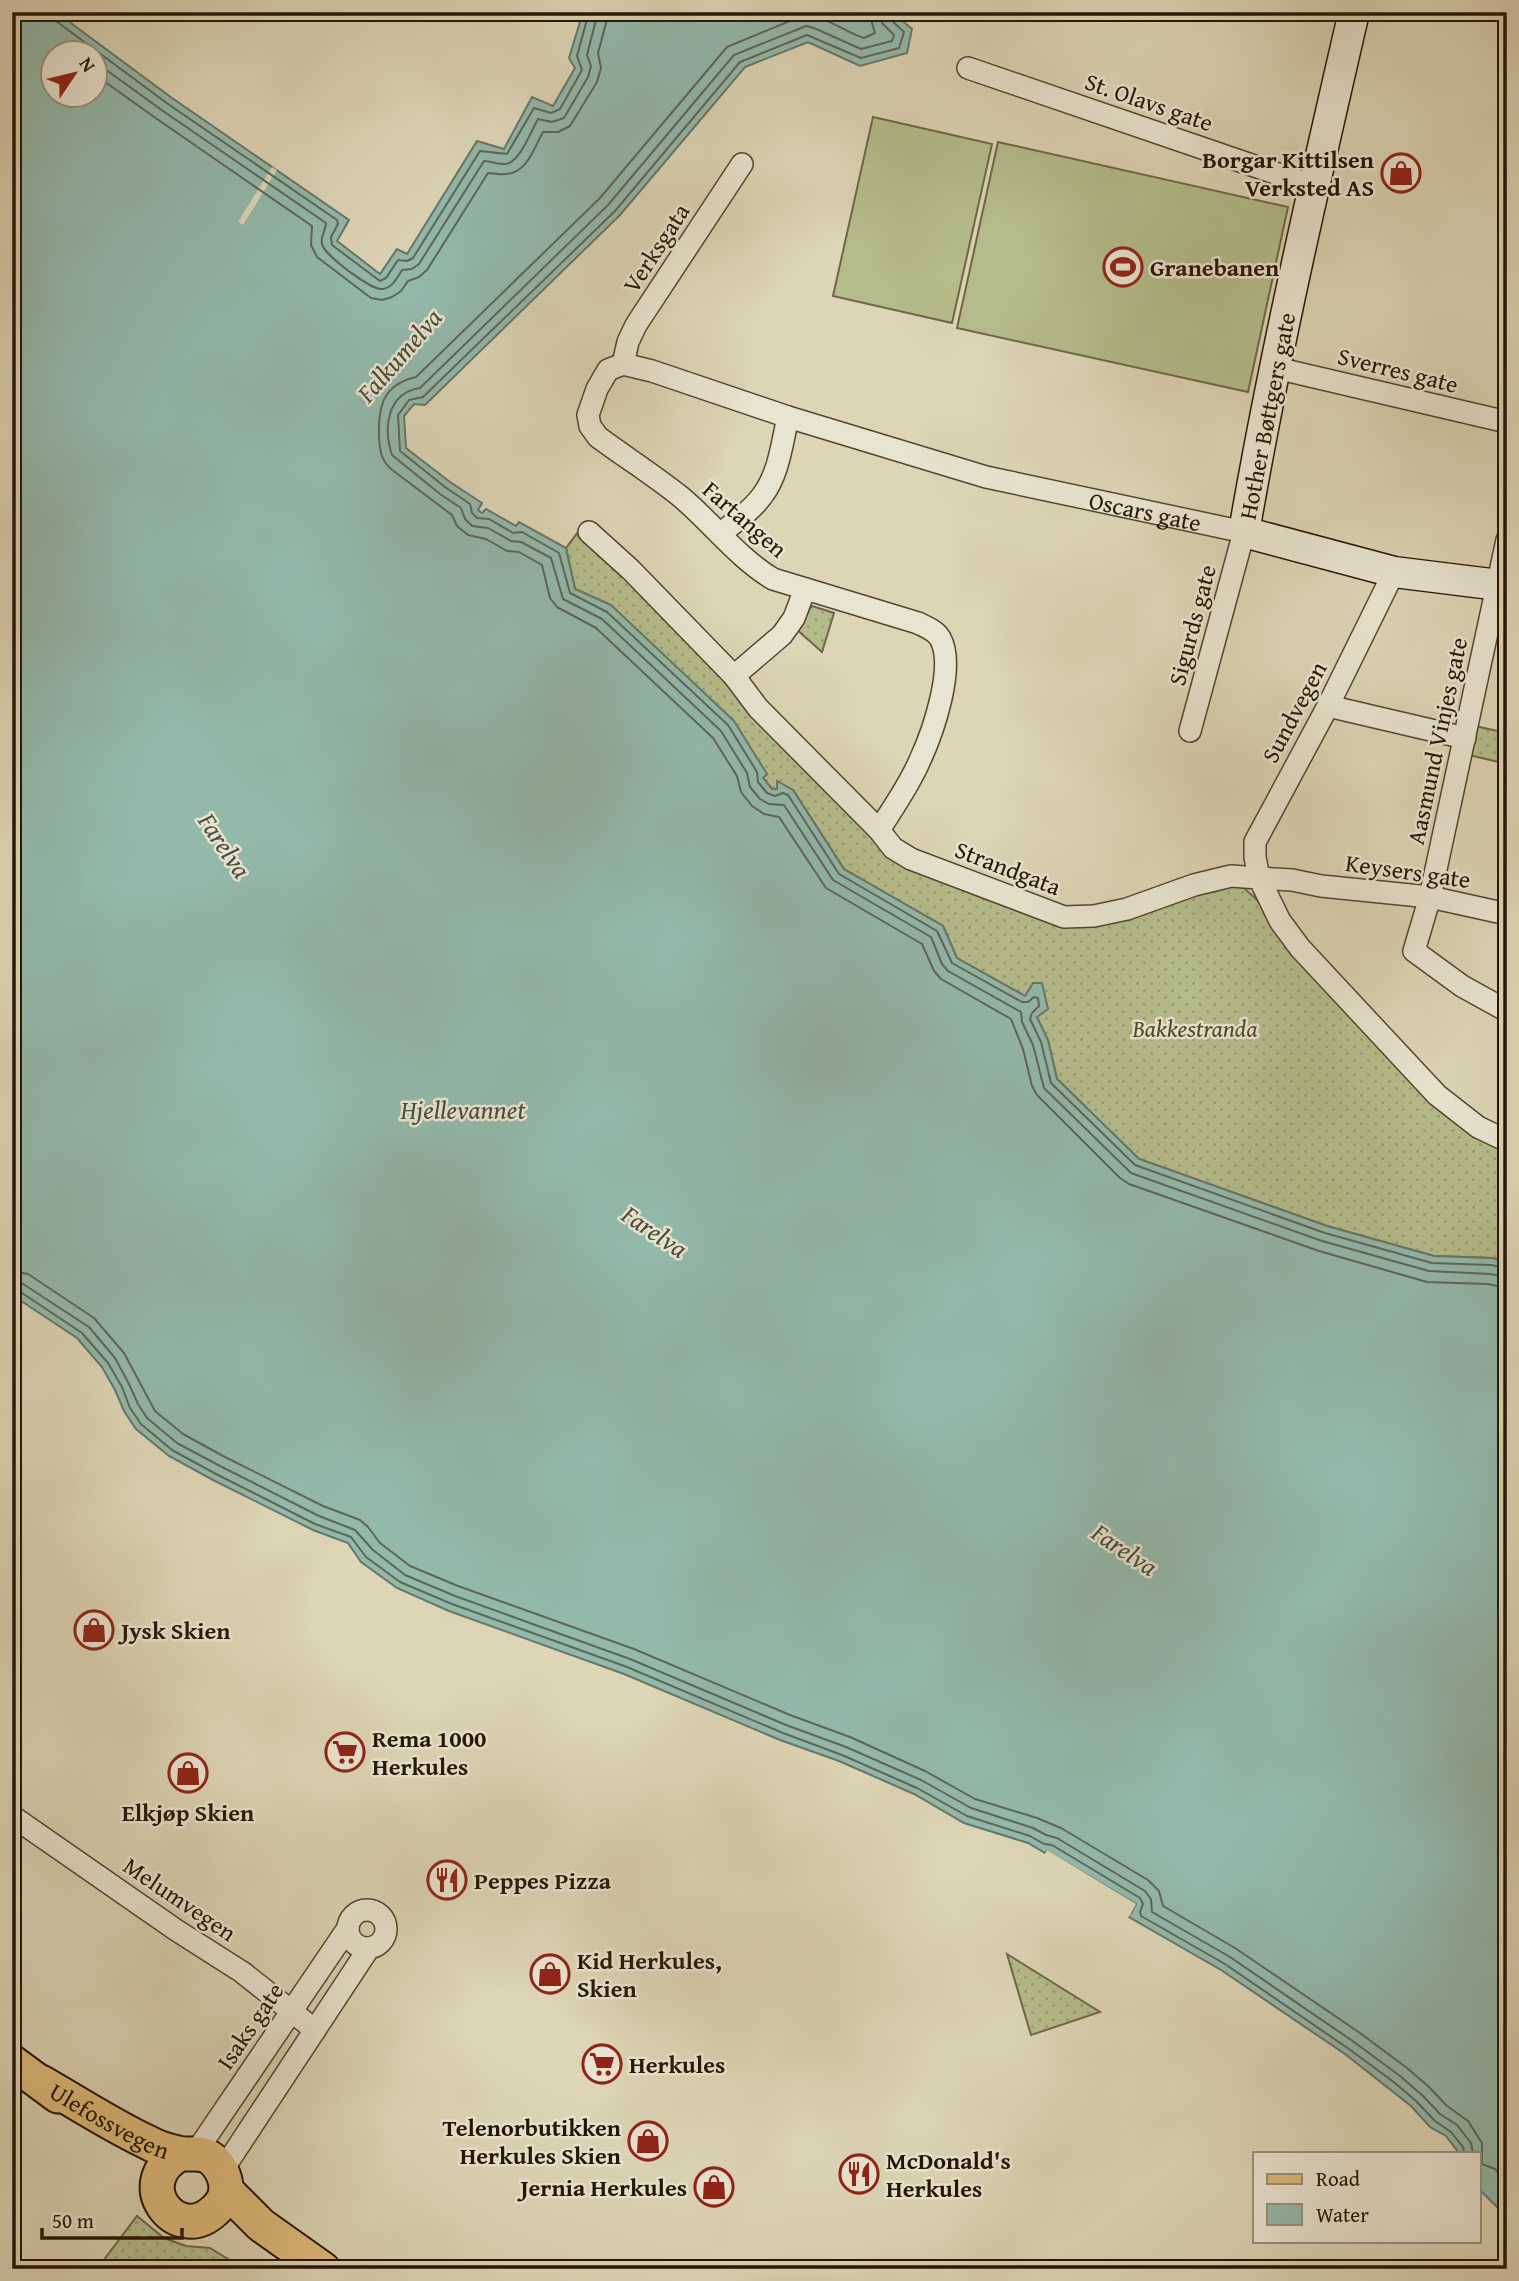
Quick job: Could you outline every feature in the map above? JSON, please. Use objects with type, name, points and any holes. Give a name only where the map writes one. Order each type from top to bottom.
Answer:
[{"type":"main road","name":"Ulefossvegen","points":[[12,2062],[41,2082],[136,2160],[156,2186]]},
{"type":"main road","name":"Ulefossvegen","points":[[41,2082],[148,2143],[206,2167],[261,2225],[323,2269]]},
{"type":"main road","points":[[201,2220],[220,2206],[206,2167],[170,2160],[163,2168],[156,2186],[160,2202],[167,2212],[187,2221],[220,2223],[235,2229],[300,2269]]},
{"type":"street","name":"Hother Bøttgers gate","points":[[1244,532],[1259,445],[1313,186],[1354,12]]},
{"type":"street","name":"St. Olavs gate","points":[[968,68],[1313,186]]},
{"type":"street","name":"Verksgata","points":[[615,367],[636,325],[742,164]]},
{"type":"street","name":"Oscars gate","points":[[615,367],[652,371],[788,417],[986,477],[1244,532],[1394,572],[1502,585]]},
{"type":"street","name":"Fartangen","points":[[615,367],[597,390],[588,415],[590,426],[598,437],[680,497],[753,567],[773,579],[805,590],[918,623],[932,629],[940,639],[945,658],[944,680],[936,714],[920,760],[879,830]]},
{"type":"street","name":"Sverres gate","points":[[1276,368],[1507,422]]},
{"type":"street","points":[[720,533],[748,512],[763,495],[779,461],[788,417]]},
{"type":"street","name":"Strandgata","points":[[589,531],[631,570],[734,676],[758,708],[879,830],[893,848],[911,859],[1064,917],[1094,916],[1127,909],[1194,885],[1231,876],[1259,878]]},
{"type":"street","name":"Sigurds gate","points":[[1190,731],[1244,532]]},
{"type":"street","name":"Aasmund Vinjes gate","points":[[1507,540],[1502,585],[1430,897],[1415,951],[1462,986],[1507,1011]]},
{"type":"street","name":"Sundvegen","points":[[1259,878],[1255,842],[1328,706],[1394,572]]},
{"type":"street","points":[[734,676],[782,635],[794,618],[805,590]]},
{"type":"street","points":[[1328,706],[1465,738]]},
{"type":"street","points":[[1259,878],[1280,920],[1300,948],[1437,1095],[1478,1128],[1507,1141]]},
{"type":"street","name":"Keysers gate","points":[[1259,878],[1430,897],[1507,914]]},
{"type":"street","name":"Melumvegen","points":[[12,1816],[176,1930],[242,1972],[316,2030]]},
{"type":"street","name":"Isaks gate","points":[[361,1911],[371,1911],[382,1917],[386,1929],[384,1937],[377,1946],[369,1948],[316,2030],[206,2167],[293,2010],[350,1922],[361,1911]]},
{"type":"street","points":[[348,1928],[353,1942],[360,1947],[369,1948]]},
{"type":"green space","points":[[873,117],[992,144],[952,323],[833,296]]},
{"type":"green space","name":"Granebanen","points":[[998,142],[1288,207],[1248,392],[957,328]]},
{"type":"green space","name":"Bakkestranda","points":[[578,532],[631,570],[893,848],[1064,917],[1231,876],[1280,921],[1437,1095],[1507,1141],[1507,1262],[1492,1258],[1434,1256],[1327,1226],[1139,1159],[1057,1079],[1048,1040],[1025,996],[957,958],[943,926],[844,869],[793,790],[777,782],[777,790],[772,789],[762,777],[766,775],[611,605],[575,589],[566,548]]},
{"type":"green space","points":[[812,606],[834,613],[822,652],[795,628]]},
{"type":"green space","points":[[1475,726],[1507,733],[1507,764],[1469,755]]},
{"type":"green space","points":[[1007,1954],[1100,2012],[1031,2035]]},
{"type":"green space","points":[[137,2216],[164,2238],[186,2246],[210,2248],[244,2269],[97,2269]]},
{"type":"water","name":"Hjellevannet","points":[[12,12],[56,12],[91,38],[38,38],[38,108],[108,108],[108,51],[349,220],[337,241],[380,274],[397,249],[407,254],[477,141],[504,149],[532,97],[553,106],[575,68],[569,58],[583,12],[892,12],[912,29],[907,53],[860,66],[808,42],[745,67],[620,215],[425,405],[414,404],[404,416],[406,448],[482,503],[478,510],[482,513],[486,509],[516,526],[519,522],[566,548],[575,589],[611,605],[734,721],[767,774],[763,778],[772,789],[777,789],[777,781],[793,790],[844,869],[943,926],[957,958],[1025,996],[1033,983],[1042,983],[1048,1009],[1037,1017],[1048,1040],[1057,1079],[1139,1159],[1327,1226],[1434,1256],[1492,1258],[1507,1262],[1507,2217],[1480,2190],[1480,2152],[1458,2152],[1446,2136],[1430,2127],[1411,2106],[1345,2054],[1221,1970],[1129,1917],[1136,1904],[1047,1851],[1045,1853],[1028,1843],[964,1823],[914,1794],[839,1761],[780,1740],[624,1674],[449,1611],[397,1588],[361,1562],[348,1543],[313,1530],[169,1456],[136,1429],[102,1367],[77,1338],[12,1295]]},
{"type":"pier","points":[[272,167],[277,170],[243,225],[238,222]]},
{"type":"pier","points":[[1047,1850],[1136,1904],[1129,1917],[1126,1915],[1132,1905],[1048,1855],[1044,1856]]},
{"type":"place","name":"Borgar Kittilsen Verksted AS","points":[[1401,173]]},
{"type":"place","name":"Granebanen","points":[[1123,267]]},
{"type":"place","name":"Jysk Skien","points":[[94,1630]]},
{"type":"place","name":"Rema 1000 Herkules","points":[[345,1752]]},
{"type":"place","name":"Elkjøp Skien","points":[[188,1773]]},
{"type":"place","name":"Peppes Pizza","points":[[447,1880]]},
{"type":"place","name":"Kid Herkules, Skien","points":[[550,1974]]},
{"type":"place","name":"Herkules","points":[[602,2064]]},
{"type":"place","name":"Telenorbutikken Herkules Skien","points":[[648,2141]]},
{"type":"place","name":"McDonald's Herkules","points":[[859,2174]]},
{"type":"place","name":"Jernia Herkules","points":[[714,2187]]},
{"type":"water label","name":"Falkumelva","points":[[399,355]]},
{"type":"water label","name":"Farelva","points":[[225,845]]},
{"type":"water label","name":"Farelva","points":[[655,1231]]},
{"type":"water label","name":"Farelva","points":[[1125,1549]]}]
